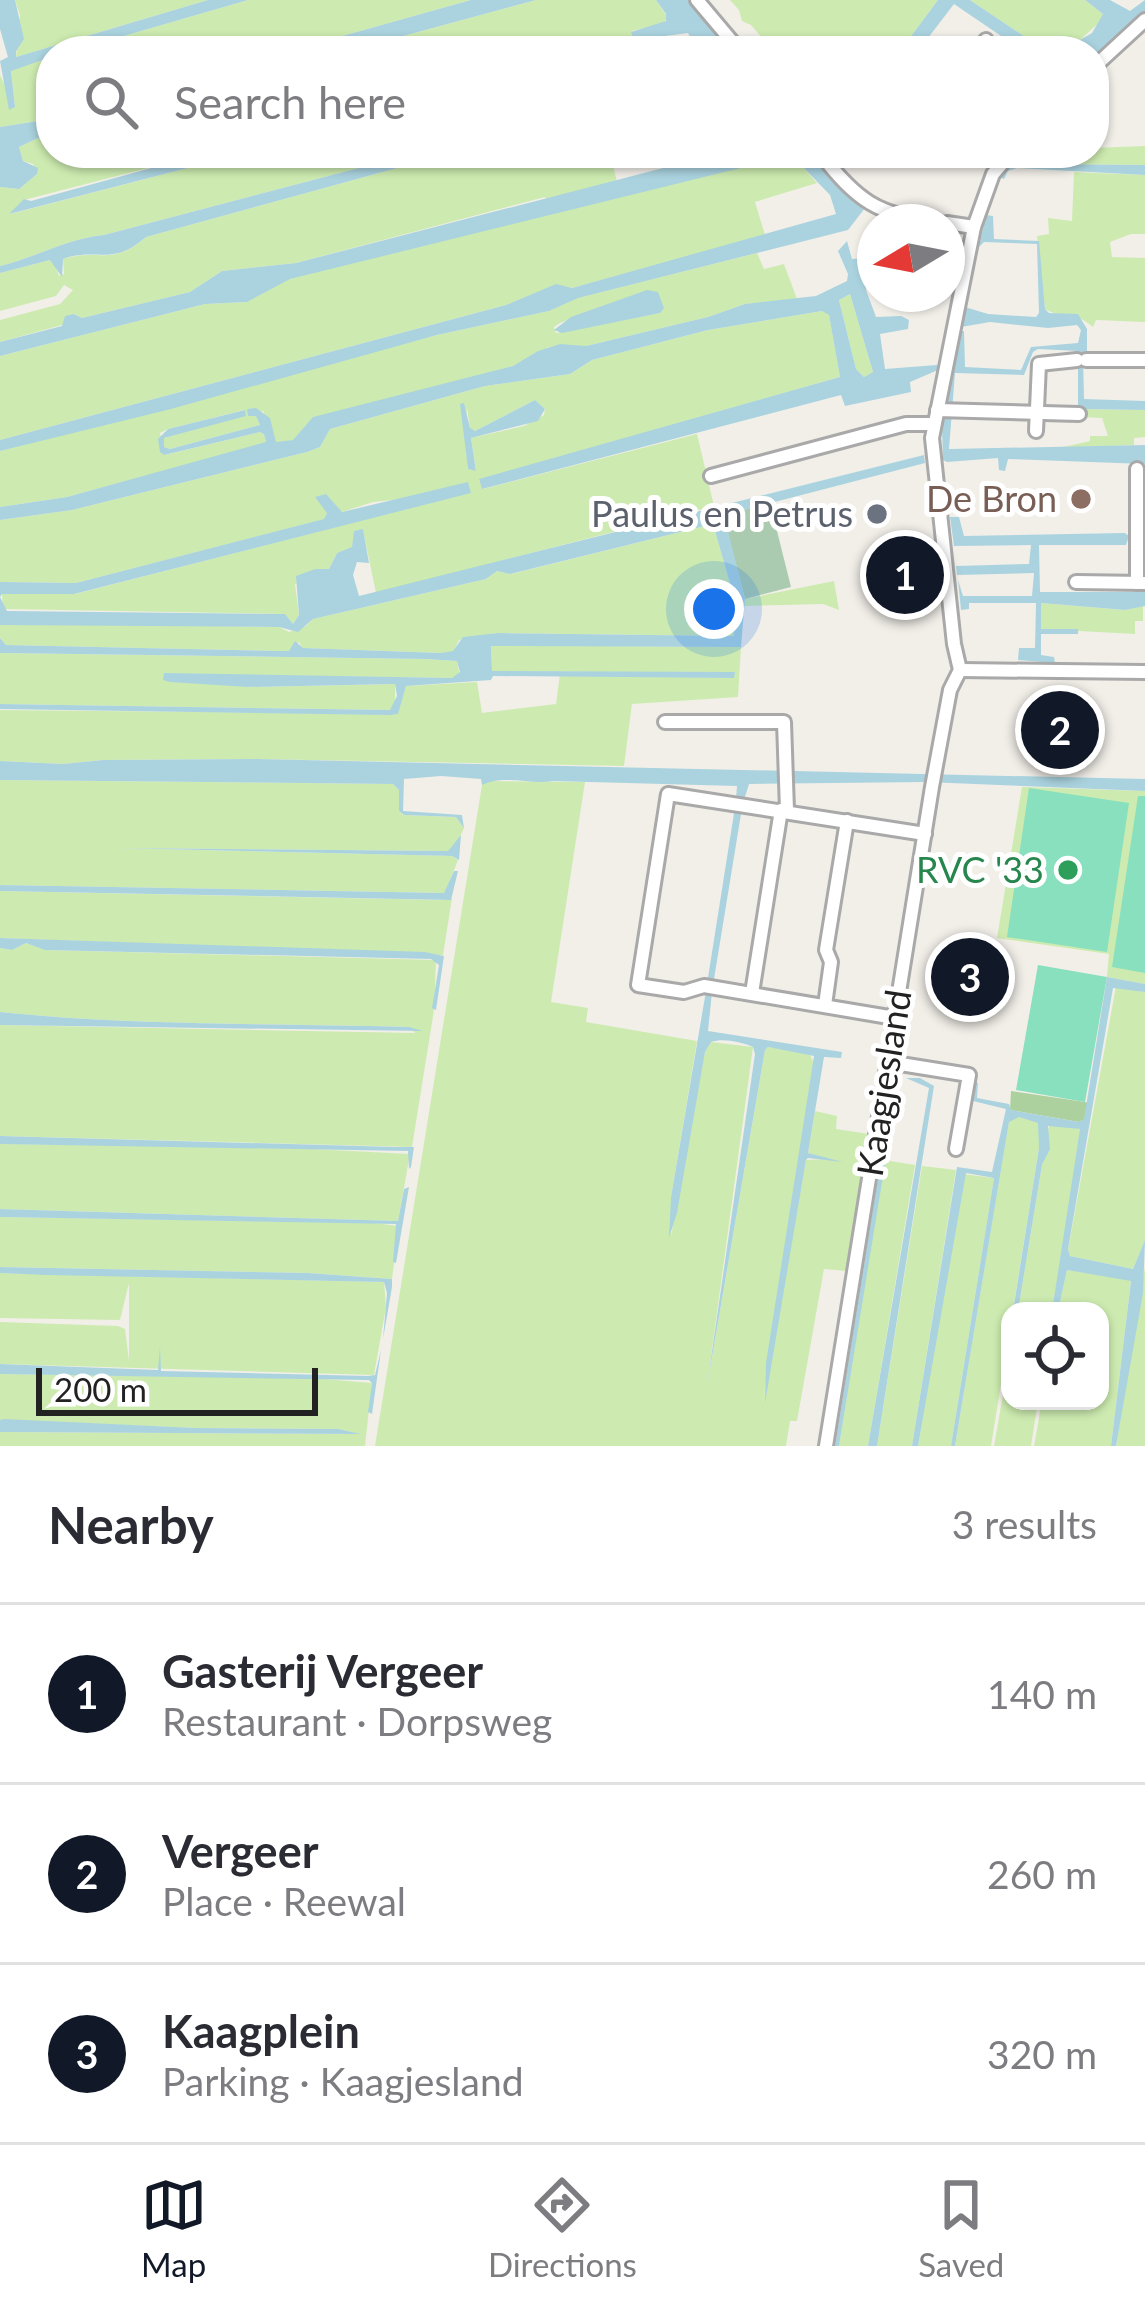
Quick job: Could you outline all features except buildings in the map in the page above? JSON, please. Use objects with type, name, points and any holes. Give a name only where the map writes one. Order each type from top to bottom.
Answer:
[{"type":"street","points":[[697,0],[727,36]]},
{"type":"street","points":[[1109,53],[1145,20]]},
{"type":"street","points":[[832,168],[869,204]]},
{"type":"street","points":[[965,270],[974,226],[998,168]]},
{"type":"street","points":[[965,225],[974,226]]},
{"type":"street","points":[[956,312],[934,465],[960,670],[1145,672]]},
{"type":"street","points":[[1036,431],[1039,364],[1145,360]]},
{"type":"street","points":[[711,476],[941,414],[1079,414]]},
{"type":"street","points":[[1076,582],[1141,583],[1137,469]]},
{"type":"street","name":"Kaagjesland","points":[[826,1446],[932,787],[950,690],[960,670]]},
{"type":"street","points":[[665,722],[784,722],[788,784],[752,993]]},
{"type":"street","points":[[896,1018],[711,987],[684,992],[638,986],[668,794],[926,834]]},
{"type":"street","points":[[825,1005],[831,962],[826,950],[828,932],[847,821]]},
{"type":"street","points":[[887,1062],[969,1075],[956,1149]]},
{"type":"green space","points":[[15,0],[208,0],[87,36],[36,36],[36,51],[16,57],[20,15]]},
{"type":"green space","points":[[248,0],[471,0],[343,36],[124,36]]},
{"type":"green space","points":[[536,0],[656,0],[668,18],[662,24],[632,31],[633,36],[403,36]]},
{"type":"green space","points":[[730,0],[938,0],[911,36],[760,36],[742,21]]},
{"type":"green space","points":[[970,0],[1085,0],[1103,14],[1084,36],[1024,36]]},
{"type":"green space","points":[[36,62],[36,121],[0,127],[0,75],[15,107],[11,70]]},
{"type":"green space","points":[[36,139],[36,168],[148,168],[24,200],[10,214],[188,168],[359,168],[77,240],[0,266],[0,187],[19,189],[37,174],[33,164],[23,161],[19,147]]},
{"type":"green space","points":[[1145,146],[1145,165],[1109,165],[1109,147]]},
{"type":"green space","points":[[397,168],[614,168],[617,182],[296,263],[222,271],[190,292],[82,318],[74,314],[62,325],[0,342],[0,320],[60,304],[73,290],[64,285],[56,296],[0,311],[0,273],[50,260],[59,276],[64,274],[63,259],[124,252],[146,237]]},
{"type":"green space","points":[[725,168],[804,168],[817,183],[755,202],[765,235],[572,288],[556,285],[506,305],[0,440],[0,356],[205,304],[247,302],[289,279]]},
{"type":"green space","points":[[1074,172],[1145,175],[1145,234],[1110,242],[1112,257],[1145,258],[1145,322],[1096,320],[1093,327],[1045,309],[1037,236],[1049,234],[1048,218],[1072,221]]},
{"type":"green space","points":[[757,253],[764,269],[784,264],[797,299],[745,304],[586,346],[549,347],[513,366],[306,425],[294,440],[276,443],[263,411],[249,416],[256,415],[260,425],[170,449],[164,447],[164,438],[246,415],[244,410],[168,429],[160,433],[165,455],[260,432],[266,443],[67,497],[0,507],[0,451],[437,335],[549,311],[577,298]],"holes":[[[598,308],[660,313],[556,333],[554,327]]]},
{"type":"green space","points":[[850,294],[873,372],[864,377],[856,369],[839,300]]},
{"type":"green space","points":[[822,311],[829,314],[840,377],[479,480],[483,489],[697,434],[714,506],[376,593],[363,530],[355,531],[352,548],[337,553],[329,569],[295,584],[299,615],[293,624],[285,614],[3,609],[2,594],[75,594],[471,492],[373,502],[342,512],[337,509],[325,519],[76,583],[0,582],[0,520],[72,510],[307,452],[320,447],[330,429],[485,386],[570,374],[592,360],[708,330]],"holes":[[[535,400],[545,409],[544,415],[524,426],[471,438],[476,470],[468,469],[467,408],[470,429],[475,431]]]},
{"type":"green space","points":[[1081,409],[1145,410],[1145,437],[1134,438],[1134,445],[1059,448],[1090,441],[1090,436],[1108,436],[1102,418],[1081,417]]},
{"type":"green space","points":[[770,503],[791,587],[745,599],[723,515]]},
{"type":"green space","points":[[713,524],[731,587],[735,636],[498,633],[459,640],[453,652],[442,653],[302,648],[299,642],[289,651],[6,645],[0,638],[0,625],[6,623],[279,627],[289,632],[313,619],[486,579],[497,571],[511,574]]},
{"type":"green space","points":[[834,581],[839,610],[823,604],[744,606],[745,599]]},
{"type":"green space","points":[[1041,603],[1125,610],[1143,606],[1143,621],[1135,621],[1135,634],[1041,629]]},
{"type":"green space","points":[[491,645],[741,647],[738,697],[632,704],[624,766],[257,759],[0,761],[0,710],[397,714],[406,686],[477,682],[482,713],[556,704],[560,674],[733,678],[735,673],[492,671]]},
{"type":"green space","points":[[0,653],[425,659],[457,661],[460,676],[164,674],[248,687],[395,684],[395,708],[390,710],[0,704]]},
{"type":"green space","points":[[0,780],[393,784],[399,790],[403,815],[456,817],[464,828],[455,848],[448,851],[117,848],[452,856],[458,860],[445,893],[0,885]]},
{"type":"green space","points":[[486,781],[585,782],[551,1002],[588,1008],[586,1022],[697,1041],[671,1197],[671,1236],[705,1052],[711,1042],[753,1047],[707,1386],[765,1050],[809,1053],[814,1063],[763,1403],[806,1160],[828,1159],[808,1153],[815,1111],[837,1116],[836,1129],[869,1134],[847,1271],[824,1269],[797,1421],[790,1421],[786,1446],[375,1446]]},
{"type":"green space","name":"RVC '33","points":[[1022,787],[1145,791],[1145,984],[1107,977],[1109,954],[997,938]]},
{"type":"green space","name":"RVC '33","points":[[1029,788],[1129,803],[1107,952],[1007,937]]},
{"type":"green space","name":"RVC '33","points":[[1138,796],[1145,796],[1145,973],[1112,967]]},
{"type":"green space","points":[[0,891],[452,898],[443,955],[0,938]]},
{"type":"green space","points":[[26,943],[46,950],[436,960],[434,1010],[412,1147],[0,1136],[0,1025],[415,1033],[409,1027],[151,1022],[0,1012],[0,948],[12,950]]},
{"type":"green space","name":"RVC '33","points":[[1038,965],[1107,977],[1085,1102],[1016,1090]]},
{"type":"green space","points":[[1116,986],[1145,992],[1145,1240],[1133,1269],[1070,1256],[1068,1250]]},
{"type":"green space","points":[[1011,1091],[1088,1103],[1085,1119],[1079,1122],[1010,1110]]},
{"type":"green space","points":[[1040,1118],[1039,1148],[1014,1302],[1001,1302],[1001,1384],[991,1446],[955,1446],[1009,1121]]},
{"type":"green space","points":[[1051,1123],[1082,1133],[1054,1302],[1019,1302],[1046,1154]]},
{"type":"green space","points":[[0,1144],[256,1146],[410,1154],[398,1221],[0,1209]]},
{"type":"green space","points":[[884,1160],[915,1165],[868,1446],[839,1446]]},
{"type":"green space","points":[[922,1166],[956,1170],[912,1446],[877,1446]]},
{"type":"green space","points":[[963,1174],[994,1178],[951,1446],[918,1446]]},
{"type":"green space","points":[[0,1217],[399,1226],[392,1279],[0,1267]]},
{"type":"green space","points":[[1145,1267],[1145,1446],[1116,1446]]},
{"type":"green space","points":[[1067,1270],[1131,1280],[1111,1446],[1034,1446],[1040,1410],[1109,1410],[1109,1302],[1060,1302]]},
{"type":"green space","points":[[0,1273],[384,1282],[386,1307],[374,1375],[0,1364],[0,1322],[118,1326],[125,1329],[129,1361],[129,1283],[120,1320],[0,1318]]},
{"type":"green space","points":[[0,1374],[372,1383],[365,1446],[0,1446],[0,1432],[360,1434],[338,1429],[0,1420]]},
{"type":"green space","points":[[1001,1406],[1001,1410],[1037,1410],[1031,1446],[994,1446]]},
{"type":"water","points":[[0,0],[15,0],[24,39],[16,57],[36,51],[36,62],[11,71],[15,107],[9,110],[0,61],[8,57],[0,29]]},
{"type":"water","points":[[208,0],[248,0],[124,36],[87,36]]},
{"type":"water","points":[[471,0],[536,0],[403,36],[343,36]]},
{"type":"water","points":[[656,0],[688,0],[718,36],[632,36],[631,32],[666,21]]},
{"type":"water","points":[[938,0],[970,0],[1024,36],[1001,36],[954,4],[929,36],[911,36]]},
{"type":"water","points":[[1085,0],[1110,0],[1130,11],[1145,0],[1145,15],[1109,47],[1109,36],[1087,36],[1103,14]]},
{"type":"water","points":[[36,121],[36,139],[19,147],[23,161],[38,168],[37,174],[19,189],[0,187],[0,127]]},
{"type":"water","points":[[1145,165],[1145,175],[1017,168]]},
{"type":"water","points":[[151,168],[188,168],[9,214],[24,199]]},
{"type":"water","points":[[359,168],[397,168],[146,237],[114,254],[63,259],[62,277],[50,260],[0,273],[0,266]]},
{"type":"water","points":[[663,168],[741,168],[290,279],[247,302],[205,304],[0,356],[0,342],[62,326],[65,316],[82,318],[190,292],[222,271],[296,263]]},
{"type":"water","points":[[804,168],[828,168],[861,204],[857,204],[857,218],[848,230],[0,451],[0,440],[506,305],[556,284],[572,288],[836,214],[830,195]]},
{"type":"water","points":[[986,215],[993,216],[994,239],[1039,241],[1045,309],[1078,314],[1087,329],[1084,399],[1145,401],[1145,410],[1081,409],[1078,351],[1038,349],[1024,375],[955,373],[949,449],[1145,445],[1145,464],[1008,459],[1005,471],[999,470],[998,458],[947,462],[943,460],[942,428],[950,375],[938,370],[910,382],[911,392],[845,406],[841,395],[482,489],[479,479],[840,377],[829,315],[822,311],[708,330],[592,360],[570,374],[485,386],[330,429],[320,447],[307,452],[72,510],[0,520],[0,507],[67,497],[266,442],[260,432],[164,455],[158,439],[168,429],[245,410],[246,416],[164,438],[164,447],[170,449],[260,425],[256,416],[248,416],[247,409],[256,408],[270,418],[276,442],[293,440],[313,417],[513,366],[560,344],[586,346],[745,304],[816,296],[847,281],[838,251],[847,241],[852,259],[857,259],[857,312],[909,320],[908,329],[880,334],[885,369],[949,364],[960,331],[964,331],[965,367],[1021,370],[1031,347],[1078,343],[1081,330],[1077,325],[1048,328],[990,322],[961,327],[965,307],[988,314],[1036,317],[1039,313],[1037,244],[984,242],[979,247]],"holes":[[[850,294],[873,372],[864,377],[856,369],[839,300]]]},
{"type":"water","points":[[647,290],[658,292],[664,308],[660,313],[562,333],[554,330],[571,317]]},
{"type":"water","points":[[535,400],[545,409],[538,421],[471,438],[476,471],[468,469],[460,404],[464,403],[475,431]]},
{"type":"water","points":[[924,455],[925,463],[724,515],[745,599],[741,647],[491,646],[492,671],[735,672],[734,678],[493,676],[491,680],[406,686],[398,714],[389,715],[0,709],[0,704],[390,710],[397,696],[395,684],[248,687],[170,682],[163,680],[164,673],[452,678],[460,672],[457,661],[425,659],[0,653],[0,638],[6,645],[279,651],[289,651],[295,641],[303,648],[441,653],[453,651],[463,637],[498,633],[734,636],[731,587],[713,524],[510,574],[497,571],[486,579],[313,619],[298,632],[279,627],[0,625],[0,597],[7,611],[285,614],[293,624],[299,615],[296,576],[329,569],[337,553],[352,547],[354,531],[363,529],[369,563],[357,562],[353,575],[359,596]]},
{"type":"water","points":[[468,482],[471,493],[74,594],[0,597],[0,582],[76,583],[324,519],[327,513],[315,497],[326,494],[342,512]]},
{"type":"water","points":[[950,517],[959,517],[964,536],[1125,533],[1129,536],[1126,545],[1039,545],[1040,592],[1145,592],[1145,606],[1125,610],[1041,603],[1041,629],[1078,629],[1078,634],[1041,634],[1041,655],[1054,657],[1055,663],[1018,660],[1019,648],[1035,648],[1036,603],[969,603],[969,609],[961,610],[958,580],[963,596],[1032,596],[1034,573],[957,575],[956,566],[1029,564],[1031,545],[954,546]]},
{"type":"water","points":[[257,759],[1145,779],[1145,791],[926,782],[749,784],[744,800],[736,799],[737,786],[508,780],[482,785],[481,779],[404,779],[403,811],[462,815],[464,828],[456,817],[404,815],[399,811],[399,790],[393,784],[0,780],[0,761]]},
{"type":"water","points":[[735,807],[742,808],[713,985],[707,984]]},
{"type":"water","points":[[461,835],[459,860],[452,856],[117,848],[448,851]]},
{"type":"water","points":[[458,871],[451,900],[0,891],[0,885],[444,893]]},
{"type":"water","points":[[0,938],[444,956],[436,1010],[432,1008],[439,965],[431,959],[45,950],[26,943],[12,950],[0,948]]},
{"type":"water","points":[[1107,977],[1145,984],[1145,992],[1113,988],[1068,1249],[1070,1256],[1133,1269],[1145,1240],[1143,1293],[1116,1446],[1111,1446],[1131,1281],[1067,1270],[1060,1302],[1053,1302],[1080,1129],[1048,1126],[1050,1149],[1042,1165],[1019,1302],[1014,1302],[1039,1148],[1038,1123],[1019,1117],[1009,1122],[955,1446],[951,1446],[994,1178],[966,1173],[918,1446],[912,1446],[957,1167],[992,1172],[1006,1109],[973,1101],[974,1082],[978,1083],[977,1098],[1009,1104],[1011,1110],[1084,1119]]},
{"type":"water","points":[[706,991],[712,992],[708,1031],[842,1052],[841,1058],[824,1057],[808,1153],[843,1162],[806,1160],[765,1403],[766,1363],[814,1056],[765,1050],[707,1386],[755,1054],[753,1047],[726,1041],[711,1042],[705,1052],[669,1238],[671,1197]]},
{"type":"water","points":[[0,1012],[151,1022],[409,1027],[423,1031],[0,1025]]},
{"type":"water","points":[[894,1078],[899,1078],[839,1446],[835,1446]]},
{"type":"water","points":[[906,1078],[920,1078],[934,1086],[877,1446],[868,1446],[929,1088]]},
{"type":"water","points":[[0,1136],[414,1147],[409,1169],[408,1151],[0,1144]]},
{"type":"water","points":[[409,1187],[396,1263],[396,1224],[0,1217],[0,1209],[398,1221],[404,1189]]},
{"type":"water","points":[[0,1267],[308,1273],[392,1279],[392,1287],[383,1339],[384,1282],[46,1275],[0,1273]]},
{"type":"water","points":[[160,1347],[161,1371],[368,1376],[375,1375],[381,1350],[372,1414],[368,1412],[369,1380],[0,1374],[0,1364],[158,1370]]},
{"type":"water","points":[[4,1419],[338,1429],[361,1434],[0,1432]]},
{"type":"place","name":"De Bron","points":[[1081,499]]},
{"type":"place","name":"Paulus en Petrus","points":[[877,514]]},
{"type":"place","name":"Gasterij Vergeer","points":[[905,575]]},
{"type":"place","name":"Vergeer","points":[[1060,730]]},
{"type":"place","name":"RVC '33","points":[[1068,870]]},
{"type":"place","name":"Kaagplein","points":[[970,977]]}]
